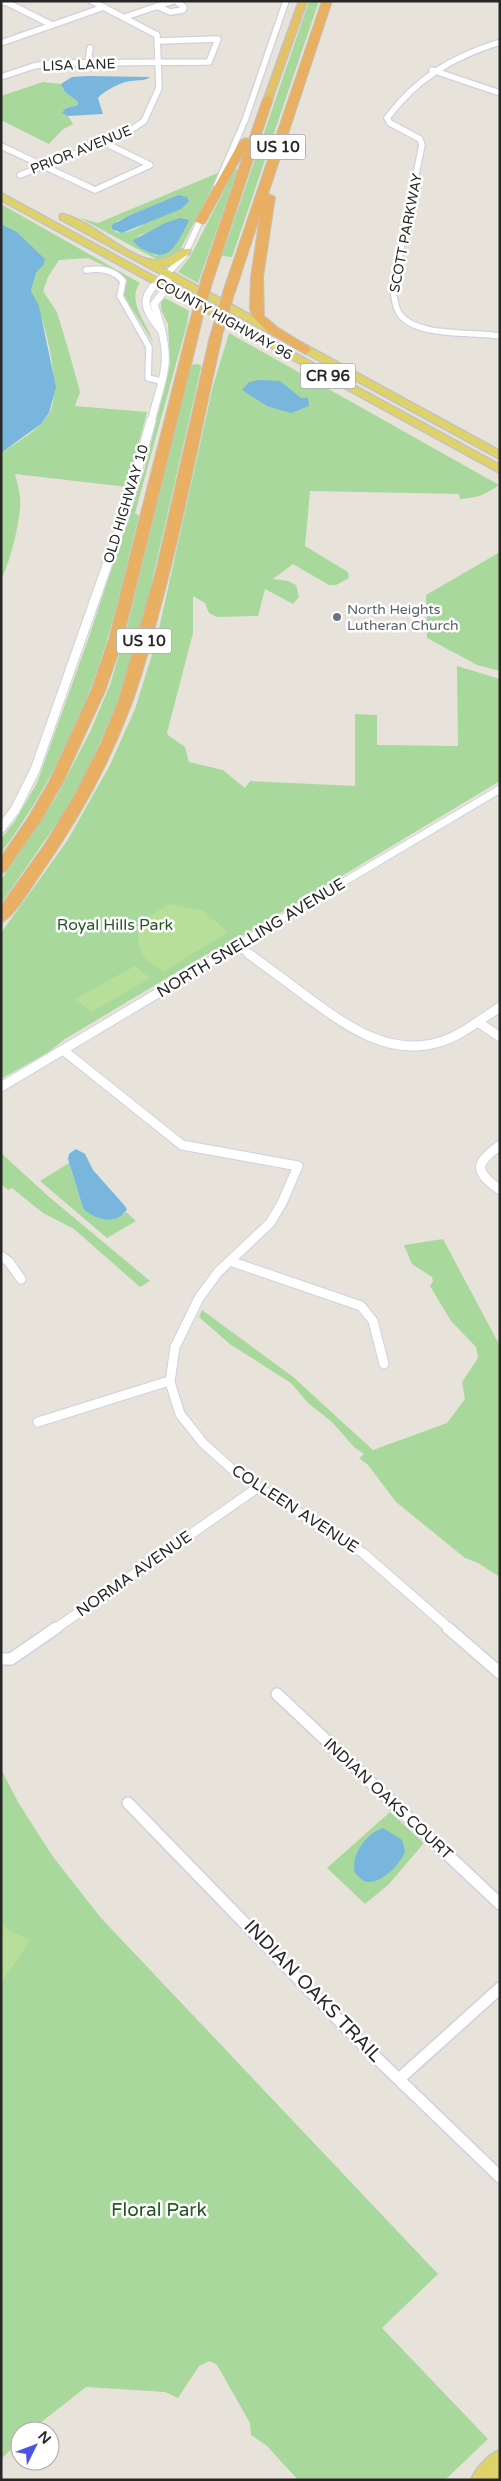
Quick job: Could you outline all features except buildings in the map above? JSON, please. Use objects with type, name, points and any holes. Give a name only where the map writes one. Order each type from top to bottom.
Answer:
[{"type":"highway","name":"US 10","points":[[1,868],[35,820],[56,782],[91,708],[110,656],[207,280],[303,1]]},
{"type":"highway","name":"US 10","points":[[1,918],[24,889],[70,819],[97,767],[120,715],[156,605],[216,336],[327,1]]},
{"type":"highway","points":[[201,221],[268,99]]},
{"type":"highway","points":[[276,153],[255,308],[262,321],[305,350]]},
{"type":"main road","points":[[1,185],[23,196]]},
{"type":"main road","name":"COUNTY HIGHWAY 96","points":[[1,196],[500,470]]},
{"type":"main road","name":"COUNTY HIGHWAY 96","points":[[56,214],[500,456]]},
{"type":"main road","points":[[134,257],[145,262],[165,264],[177,260],[187,251]]},
{"type":"main road","points":[[482,2480],[500,2462]]},
{"type":"street","points":[[92,1],[155,33],[158,41]]},
{"type":"street","points":[[125,17],[157,6],[174,1],[184,7],[183,10],[170,12],[157,6]]},
{"type":"street","points":[[167,288],[169,282],[166,275],[181,261],[187,251],[246,120],[286,1]]},
{"type":"street","points":[[1,2],[8,3],[52,25]]},
{"type":"street","points":[[1,43],[104,7]]},
{"type":"street","name":"LISA LANE","points":[[1,77],[43,64],[208,62],[218,39],[158,41]]},
{"type":"street","name":"PRIOR AVENUE","points":[[20,175],[125,134],[144,121],[159,88],[158,41]]},
{"type":"street","points":[[432,70],[466,53],[500,42]]},
{"type":"street","points":[[88,62],[90,48]]},
{"type":"street","points":[[432,70],[500,93]]},
{"type":"street","name":"SCOTT PARKWAY","points":[[432,70],[396,105],[387,118],[390,123],[420,139],[422,145],[393,286],[396,307],[405,321],[425,329],[500,336]]},
{"type":"street","points":[[1,146],[95,190],[150,165],[103,142]]},
{"type":"street","points":[[218,158],[228,159]]},
{"type":"street","points":[[86,270],[102,268],[121,278],[123,281],[120,296],[149,347],[148,378],[161,380]]},
{"type":"street","name":"OLD HIGHWAY 10","points":[[160,328],[150,317],[144,303],[147,292],[166,275]]},
{"type":"street","name":"OLD HIGHWAY 10","points":[[1,828],[15,810],[35,770],[130,497],[161,380],[165,350],[154,304],[167,288]]},
{"type":"street","name":"NORTH SNELLING AVENUE","points":[[1,1087],[500,789]]},
{"type":"street","points":[[238,946],[352,1030],[382,1044],[403,1048],[439,1043],[478,1022],[500,1007]]},
{"type":"street","points":[[478,1022],[500,1037]]},
{"type":"street","name":"COLLEEN AVENUE","points":[[63,1050],[173,1140],[182,1145],[298,1166],[270,1224],[230,1260],[206,1286],[183,1330],[170,1364],[169,1381],[173,1398],[187,1424],[229,1467],[257,1488],[335,1533],[360,1550],[500,1673]]},
{"type":"street","points":[[500,1145],[482,1159],[480,1170],[483,1176],[500,1190]]},
{"type":"street","points":[[1,1256],[9,1262],[21,1279]]},
{"type":"street","points":[[230,1260],[361,1306],[373,1321],[384,1364]]},
{"type":"street","points":[[38,1422],[169,1381]]},
{"type":"street","name":"NORMA AVENUE","points":[[6,1659],[257,1488]]},
{"type":"street","name":"INDIAN OAKS COURT","points":[[277,1694],[500,1904]]},
{"type":"street","name":"INDIAN OAKS TRAIL","points":[[128,1803],[260,1937],[310,1991],[500,2177]]},
{"type":"street","points":[[399,2078],[500,1988]]},
{"type":"green space","points":[[309,1],[319,1],[232,257],[222,256]]},
{"type":"green space","points":[[43,82],[61,84],[65,92],[78,102],[78,105],[66,108],[63,113],[68,116],[73,124],[62,130],[49,144],[1,120],[1,96]]},
{"type":"green space","points":[[235,169],[238,169],[198,283],[178,272],[190,257]]},
{"type":"green space","points":[[220,172],[179,252],[164,260],[156,259],[80,218],[98,223]],"holes":[[[178,195],[141,226],[133,230],[115,232],[117,221]],[[180,218],[157,256],[136,244],[138,236]]]},
{"type":"green space","points":[[1,204],[140,283],[135,297],[139,312],[153,342],[124,296],[123,289],[127,281],[123,275],[88,258],[59,260],[48,277],[43,291],[57,312],[71,359],[80,392],[75,406],[147,412],[127,487],[15,474],[20,497],[19,516],[11,551],[1,580],[1,453],[27,436],[49,414],[53,403],[54,388],[53,371],[46,334],[31,291],[36,273],[45,259],[17,232],[1,224]]},
{"type":"green space","points":[[165,298],[189,311],[187,324],[135,513],[139,516],[107,639],[93,682],[72,734],[32,807],[1,853],[1,839],[15,821],[37,783],[89,637],[144,471],[170,365],[168,324],[161,310],[161,301]]},
{"type":"green space","name":"Royal Hills Park","points":[[229,333],[499,485],[481,495],[460,499],[459,494],[310,491],[305,546],[348,572],[349,578],[336,585],[329,585],[293,564],[273,579],[288,581],[296,585],[299,597],[293,604],[265,589],[258,616],[217,617],[209,613],[205,603],[193,596],[193,633],[167,733],[185,747],[189,762],[223,770],[245,788],[250,781],[355,786],[355,714],[377,715],[377,745],[458,746],[457,666],[500,679],[500,781],[222,948],[214,950],[65,1039],[47,1053],[1,1079],[1,933],[67,841],[110,765],[135,709],[156,642],[213,386]]},
{"type":"green space","points":[[195,364],[201,365],[201,368],[142,625],[120,697],[88,769],[63,814],[1,904],[1,880],[55,799],[90,732],[110,685],[128,624],[190,366]]},
{"type":"green space","points":[[500,552],[500,671],[477,665],[427,638],[426,595]]},
{"type":"green space","points":[[168,904],[202,910],[228,932],[163,972],[145,957],[139,947],[138,933],[139,924]]},
{"type":"green space","points":[[135,966],[150,978],[92,1012],[75,999]]},
{"type":"green space","points":[[1,1153],[48,1196],[150,1281],[140,1287],[74,1229],[43,1213],[12,1188],[8,1190],[1,1184]]},
{"type":"green space","points":[[69,1163],[83,1208],[123,1215],[126,1212],[136,1221],[107,1238],[40,1181]]},
{"type":"green space","points":[[443,1239],[500,1346],[500,1577],[478,1563],[465,1558],[396,1502],[368,1465],[359,1458],[364,1454],[354,1447],[332,1422],[308,1403],[291,1383],[231,1345],[199,1317],[202,1310],[292,1376],[373,1450],[447,1423],[465,1399],[462,1382],[478,1358],[476,1347],[451,1321],[430,1286],[433,1281],[432,1277],[412,1264],[404,1245]]},
{"type":"green space","name":"Floral Park","points":[[1,1769],[18,1802],[51,1854],[101,1918],[438,2274],[382,2328],[488,2439],[445,2480],[298,2480],[267,2446],[251,2435],[250,2423],[217,2365],[210,2361],[199,2366],[178,2398],[165,2392],[86,2387],[43,2421],[10,2421],[10,2450],[1,2459]]},
{"type":"green space","points":[[390,1812],[424,1843],[389,1884],[365,1904],[327,1868]]},
{"type":"green space","points":[[1,1925],[30,1941],[1,1982]]},
{"type":"water","points":[[72,77],[150,77],[144,80],[122,83],[101,95],[98,98],[103,114],[68,116],[62,113],[66,108],[78,105],[78,102],[65,92],[61,84]]},
{"type":"water","points":[[178,195],[187,197],[189,201],[181,209],[122,233],[112,229],[112,225],[128,216]]},
{"type":"water","points":[[180,218],[189,220],[178,242],[169,252],[157,255],[140,248],[133,240],[165,223]]},
{"type":"water","points":[[1,224],[17,232],[45,259],[44,264],[36,273],[31,291],[39,306],[56,387],[49,413],[41,424],[1,453]]},
{"type":"water","points":[[260,380],[280,381],[301,398],[308,398],[309,406],[291,413],[267,406],[242,390],[249,382]]},
{"type":"water","points":[[76,1149],[85,1154],[93,1170],[127,1209],[118,1218],[99,1218],[83,1208],[68,1159],[69,1154]]},
{"type":"water","points":[[383,1828],[402,1840],[405,1851],[396,1867],[385,1876],[374,1881],[365,1881],[355,1873],[354,1866],[357,1853],[365,1840]]},
{"type":"place","name":"North Heights Lutheran Church","points":[[337,617]]}]
